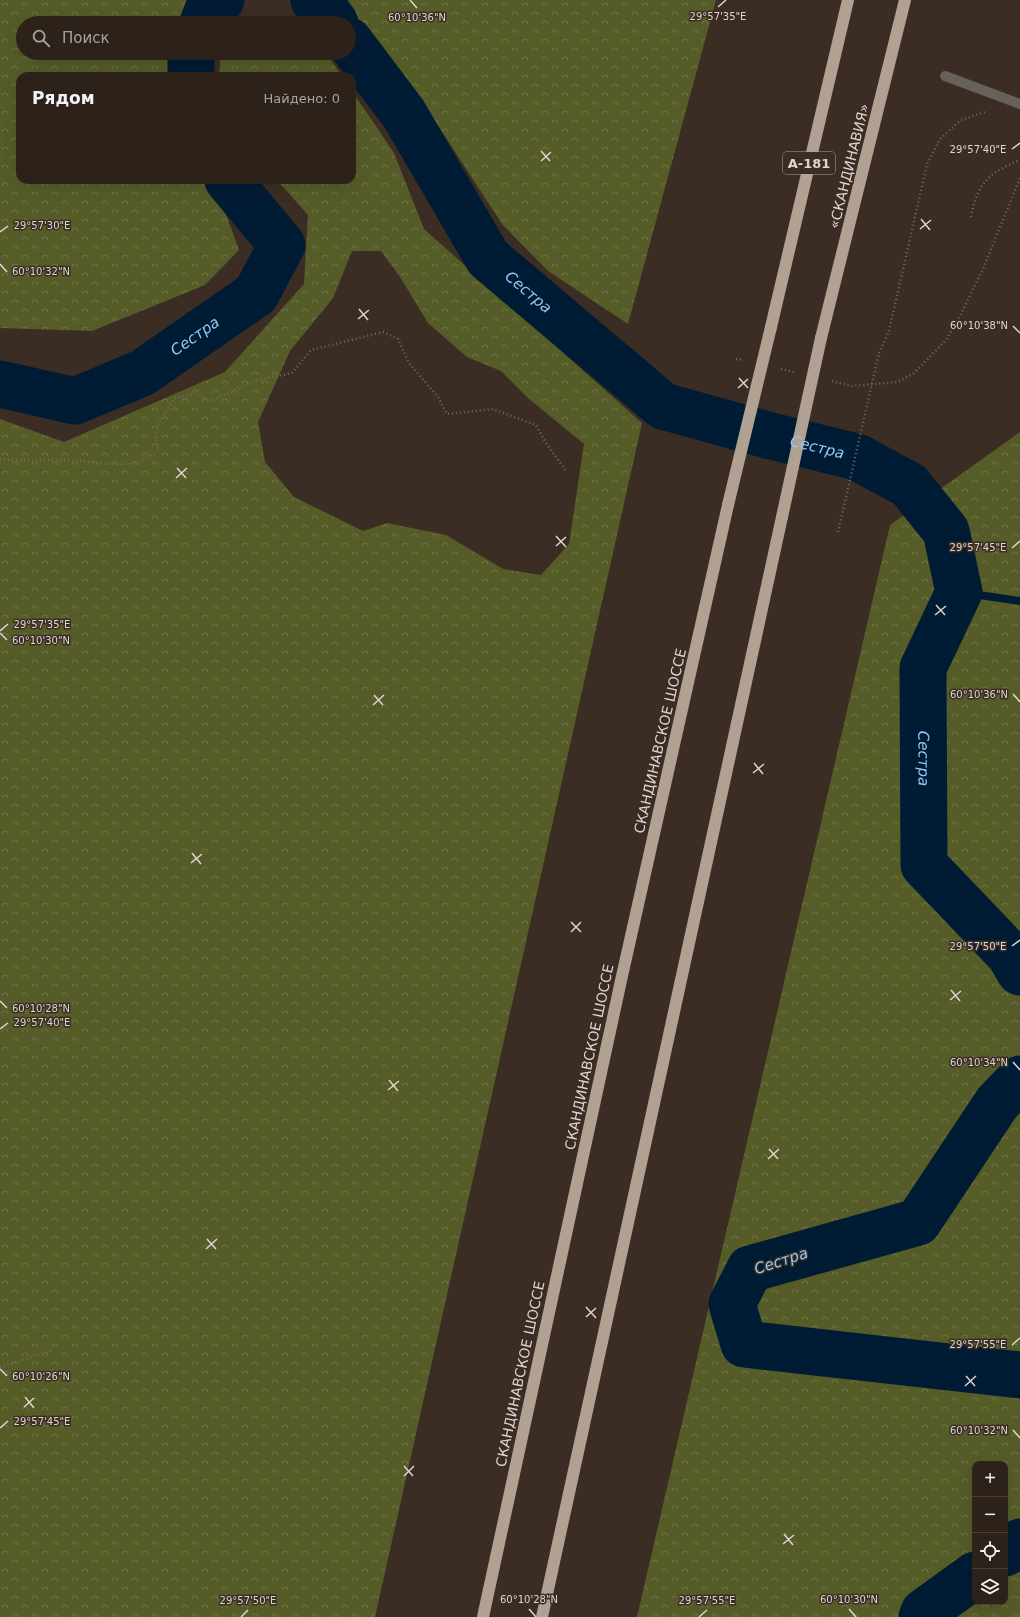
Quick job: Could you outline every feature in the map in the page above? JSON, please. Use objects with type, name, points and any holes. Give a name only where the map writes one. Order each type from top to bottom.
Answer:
[{"type":"highway","name":"СКАНДИНАВСКОЕ ШОССЕ","points":[[483,1617],[624,969],[728,505],[848,0]]},
{"type":"highway","name":"«СКАНДИНАВИЯ»","points":[[542,1617],[821,338],[905,0]]},
{"type":"lane","points":[[945,76],[1020,104]]},
{"type":"path","points":[[838,532],[879,353],[889,331],[927,164],[940,139],[961,120],[987,111]]},
{"type":"path","points":[[971,217],[975,196],[987,180],[999,169],[1020,160]]},
{"type":"path","points":[[897,382],[913,374],[946,340],[958,320],[983,269],[1020,178]]},
{"type":"path","points":[[0,459],[28,461],[66,460],[120,466],[147,459],[159,450],[154,437],[160,421],[174,399],[194,394],[212,400],[255,381],[292,373],[311,350],[383,332],[398,339],[409,363],[438,397],[447,414],[493,409],[536,425],[546,443],[567,472]]},
{"type":"path","points":[[0,1367],[52,1350]]},
{"type":"green space","points":[[0,0],[194,0],[185,16],[16,16],[16,60],[171,60],[172,72],[16,72],[16,184],[211,184],[220,198],[239,250],[205,285],[92,331],[0,328]]},
{"type":"green space","points":[[336,0],[716,0],[628,324],[548,271],[502,224],[439,127],[401,74],[355,16]]},
{"type":"green space","points":[[220,60],[331,60],[339,72],[219,72]]},
{"type":"green space","points":[[356,97],[394,153],[424,229],[642,423],[375,1617],[0,1617],[0,419],[64,442],[225,372],[304,284],[308,215],[281,184],[356,184]],"holes":[[[352,251],[381,251],[400,277],[428,323],[467,357],[501,371],[528,398],[584,444],[569,544],[541,575],[503,569],[446,535],[387,523],[363,531],[294,497],[265,462],[258,422],[290,351],[333,298]]]},
{"type":"green space","points":[[1020,432],[1020,1617],[637,1617],[890,525]]},
{"type":"waterway","name":"Сестра","points":[[206,16],[208,10],[221,0]]},
{"type":"waterway","name":"Сестра","points":[[314,0],[319,1],[330,16]]},
{"type":"waterway","name":"Сестра","points":[[356,50],[404,114],[488,258],[663,406],[771,436],[857,457],[909,485],[946,531],[959,592],[923,668],[924,865],[1010,955],[1020,972]]},
{"type":"waterway","name":"Сестра","points":[[191,60],[191,72]]},
{"type":"waterway","name":"Сестра","points":[[0,384],[75,401],[142,373],[256,294],[282,245],[231,184]]},
{"type":"waterway","points":[[959,592],[1020,601]]},
{"type":"waterway","name":"Сестра","points":[[1020,1079],[997,1103],[918,1222],[750,1269],[732,1304],[744,1344],[1020,1375]]},
{"type":"waterway","name":"Сестра","points":[[1008,1551],[1020,1542]]},
{"type":"waterway","name":"Сестра","points":[[922,1617],[924,1612],[972,1577]]}]
